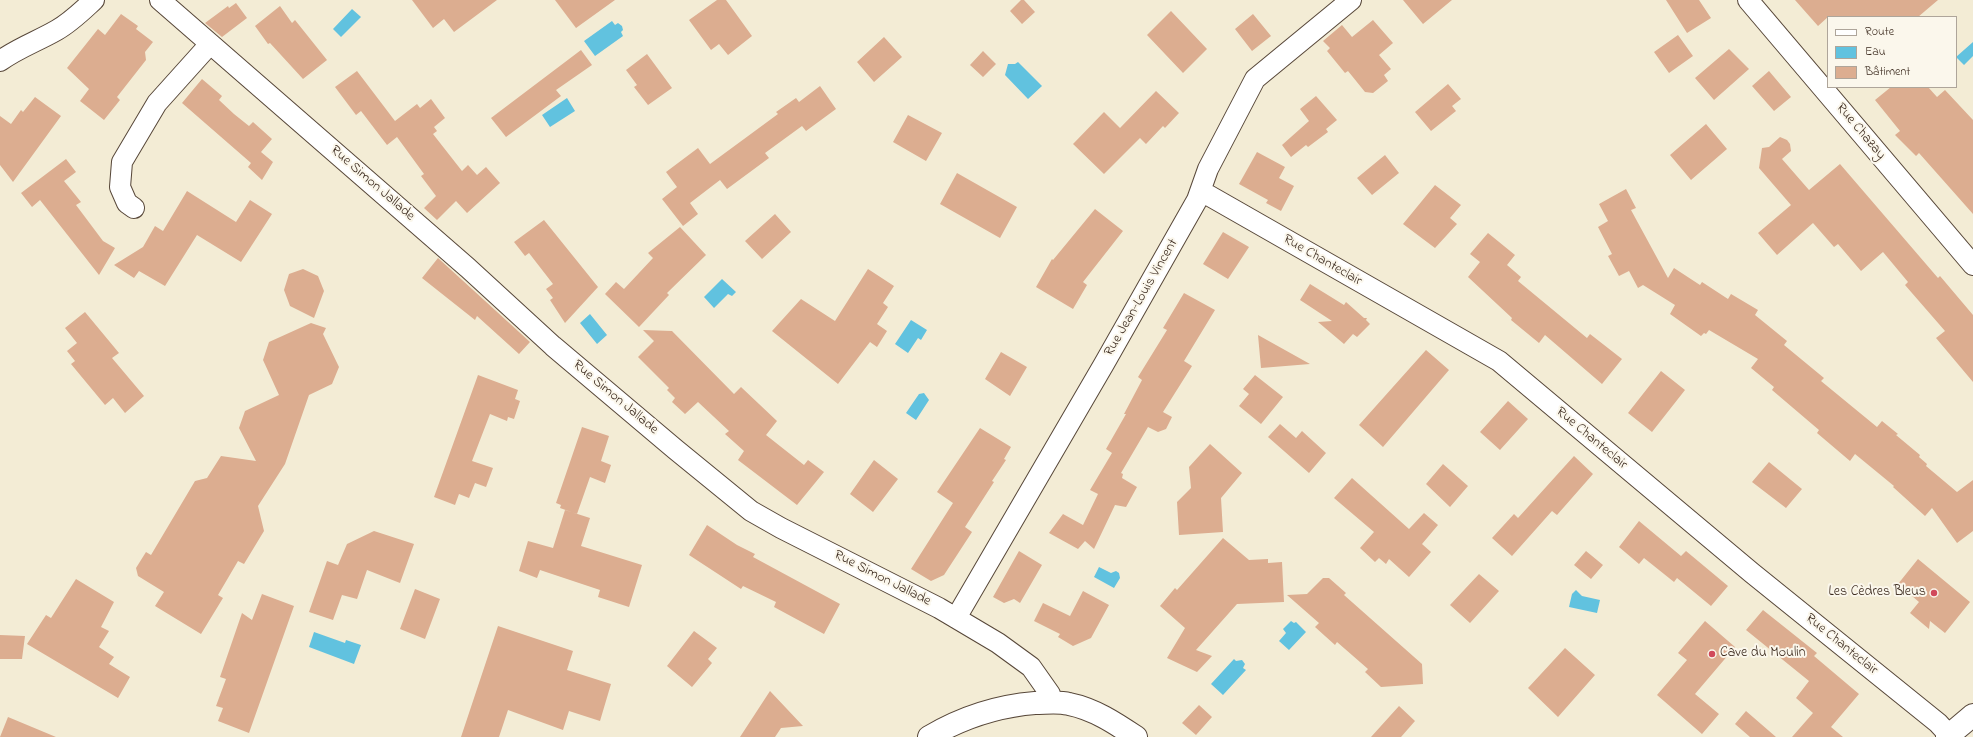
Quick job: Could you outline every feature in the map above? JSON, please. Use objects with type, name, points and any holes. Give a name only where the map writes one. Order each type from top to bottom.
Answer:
[{"type":"main road","points":[[929,737],[952,723],[982,712],[1010,706],[1050,702],[1070,704],[1107,717],[1136,737]]},
{"type":"main road","points":[[1948,736],[1973,715]]},
{"type":"street","points":[[0,61],[14,51],[58,30],[78,16],[94,0]]},
{"type":"street","name":"Rue Simon Jallade","points":[[160,0],[463,263],[553,346],[751,511],[956,618],[998,643],[1027,664],[1050,694],[1050,702]]},
{"type":"street","name":"Rue Jean-Louis Vincent","points":[[956,618],[1108,357],[1193,207],[1208,169],[1255,79],[1351,0]]},
{"type":"street","name":"Rue Chazay","points":[[1748,0],[1973,265]]},
{"type":"street","points":[[134,208],[127,203],[120,187],[122,162],[157,103],[210,44]]},
{"type":"street","name":"Rue Chanteclair","points":[[1200,190],[1499,361],[1752,573],[1938,723],[1948,736]]},
{"type":"water","points":[[352,9],[361,17],[341,37],[333,29]]},
{"type":"water","points":[[612,21],[615,25],[618,23],[622,26],[623,30],[621,32],[623,36],[595,56],[584,41]]},
{"type":"water","points":[[1973,42],[1973,56],[1964,65],[1957,56]]},
{"type":"water","points":[[1018,62],[1042,86],[1028,99],[1005,75],[1008,64],[1015,64]]},
{"type":"water","points":[[567,98],[575,111],[550,127],[542,115]]},
{"type":"water","points":[[722,279],[736,292],[732,296],[728,294],[714,308],[704,297]]},
{"type":"water","points":[[590,314],[607,335],[597,344],[580,323]]},
{"type":"water","points":[[911,320],[927,330],[921,340],[918,338],[908,353],[895,344]]},
{"type":"water","points":[[924,393],[929,400],[916,420],[906,413],[919,394]]},
{"type":"water","points":[[1099,567],[1111,573],[1116,571],[1119,573],[1120,578],[1114,588],[1094,577]]},
{"type":"water","points":[[1576,590],[1582,596],[1600,600],[1597,613],[1569,607],[1572,594]]},
{"type":"water","points":[[1291,621],[1294,623],[1296,622],[1306,632],[1289,650],[1279,641],[1286,633],[1283,629]]},
{"type":"water","points":[[314,632],[345,643],[346,640],[361,645],[354,664],[309,647]]},
{"type":"water","points":[[1234,659],[1236,661],[1242,660],[1245,664],[1243,668],[1246,670],[1223,695],[1211,684]]},
{"type":"building","points":[[412,0],[497,0],[454,32],[444,19],[433,28]]},
{"type":"building","points":[[555,0],[615,0],[576,28]]},
{"type":"building","points":[[717,0],[726,0],[752,36],[728,55],[719,44],[711,50],[689,20]]},
{"type":"building","points":[[1021,0],[1024,0],[1035,12],[1022,24],[1010,11]]},
{"type":"building","points":[[1403,0],[1452,0],[1423,24]]},
{"type":"building","points":[[1666,0],[1699,0],[1711,18],[1687,33]]},
{"type":"building","points":[[1795,0],[1938,0],[1919,16],[1827,16],[1827,18],[1818,26]]},
{"type":"building","points":[[236,3],[247,18],[222,37],[205,23],[228,6],[229,8]]},
{"type":"building","points":[[280,6],[292,23],[295,20],[327,60],[303,79],[270,43],[268,44],[255,26]]},
{"type":"building","points":[[1171,11],[1207,49],[1183,73],[1147,35]]},
{"type":"building","points":[[121,14],[138,26],[136,29],[153,42],[145,52],[146,60],[117,97],[120,100],[104,120],[80,101],[89,89],[67,68],[98,29],[105,35]]},
{"type":"building","points":[[1253,14],[1271,36],[1252,51],[1235,29]]},
{"type":"building","points":[[1373,20],[1393,43],[1379,55],[1391,69],[1384,75],[1388,81],[1373,93],[1365,92],[1348,71],[1345,73],[1327,51],[1330,48],[1323,41],[1342,25],[1352,37]]},
{"type":"building","points":[[1678,35],[1693,56],[1669,73],[1654,52]]},
{"type":"building","points":[[884,37],[902,57],[874,82],[857,62]]},
{"type":"building","points":[[1729,49],[1749,69],[1714,100],[1695,78]]},
{"type":"building","points":[[581,50],[592,65],[556,90],[561,96],[506,137],[491,118]]},
{"type":"building","points":[[983,51],[996,64],[983,77],[970,65]]},
{"type":"building","points":[[647,54],[672,88],[648,105],[634,87],[637,85],[626,70]]},
{"type":"building","points":[[357,71],[395,121],[417,104],[420,108],[431,99],[445,118],[434,127],[437,131],[433,134],[462,171],[468,165],[477,175],[486,167],[500,183],[467,213],[456,201],[437,220],[424,208],[436,196],[421,176],[424,174],[397,137],[387,145],[361,111],[356,115],[335,87]]},
{"type":"building","points":[[1769,71],[1791,97],[1774,111],[1752,86]]},
{"type":"building","points":[[202,79],[222,96],[219,100],[234,114],[249,126],[253,122],[272,139],[261,152],[273,162],[262,180],[248,167],[251,163],[182,103]]},
{"type":"building","points":[[1448,84],[1461,99],[1452,106],[1456,111],[1431,131],[1415,112]]},
{"type":"building","points":[[820,86],[836,109],[806,131],[802,126],[765,153],[769,158],[727,189],[720,180],[690,203],[698,214],[683,226],[662,199],[677,187],[666,172],[698,148],[710,164],[778,114],[776,112],[796,98],[799,102]]},
{"type":"building","points":[[1890,88],[1929,88],[1937,97],[1945,90],[1973,120],[1973,214],[1919,153],[1916,156],[1895,135],[1900,131],[1875,100]]},
{"type":"building","points":[[1156,91],[1179,113],[1165,128],[1163,126],[1146,144],[1140,138],[1104,174],[1073,144],[1104,112],[1120,128]]},
{"type":"building","points":[[1316,96],[1337,120],[1326,129],[1328,132],[1308,147],[1306,145],[1291,157],[1282,145],[1309,121],[1300,109]]},
{"type":"building","points":[[35,97],[61,116],[13,182],[0,165],[0,116],[11,124],[21,110],[23,112]]},
{"type":"building","points":[[908,115],[942,133],[926,161],[893,142]]},
{"type":"building","points":[[1706,124],[1727,149],[1691,180],[1670,155]]},
{"type":"building","points":[[1780,137],[1787,140],[1790,144],[1791,151],[1782,159],[1809,190],[1840,164],[1938,278],[1940,276],[1973,315],[1973,382],[1936,338],[1945,331],[1905,285],[1908,282],[1883,252],[1861,271],[1838,244],[1834,247],[1813,223],[1777,255],[1758,233],[1791,205],[1759,168],[1762,148],[1769,147]]},
{"type":"building","points":[[1257,152],[1285,167],[1279,178],[1294,186],[1281,211],[1266,203],[1268,200],[1239,184]]},
{"type":"building","points":[[1385,155],[1399,173],[1372,195],[1357,178]]},
{"type":"building","points":[[66,159],[76,172],[64,181],[81,202],[76,205],[103,241],[115,248],[99,275],[40,200],[32,207],[21,193]]},
{"type":"building","points":[[957,173],[1017,207],[1000,238],[940,204]]},
{"type":"building","points":[[1435,185],[1461,205],[1450,218],[1457,224],[1435,248],[1403,224]]},
{"type":"building","points":[[1626,189],[1636,208],[1631,210],[1668,278],[1674,268],[1700,285],[1702,282],[1728,299],[1731,294],[1758,310],[1755,315],[1787,341],[1784,345],[1824,378],[1821,381],[1877,427],[1882,421],[1898,434],[1896,435],[1920,455],[1919,457],[1927,464],[1926,466],[1957,492],[1973,480],[1973,531],[1957,543],[1932,508],[1925,516],[1893,487],[1894,486],[1855,454],[1850,461],[1817,433],[1819,430],[1772,390],[1774,387],[1751,368],[1758,359],[1709,330],[1706,334],[1704,333],[1701,336],[1670,314],[1675,305],[1643,285],[1638,288],[1629,271],[1619,276],[1608,256],[1612,254],[1598,227],[1608,221],[1599,204]]},
{"type":"building","points":[[187,191],[236,222],[250,200],[272,214],[241,262],[197,235],[165,286],[139,271],[134,278],[114,265],[143,247],[155,226],[163,231]]},
{"type":"building","points":[[1095,209],[1123,231],[1083,282],[1087,285],[1073,309],[1036,287],[1052,259],[1053,260]]},
{"type":"building","points":[[775,214],[791,232],[762,259],[745,241]]},
{"type":"building","points":[[544,220],[598,287],[565,323],[550,300],[553,298],[546,289],[553,284],[529,253],[525,256],[514,242]]},
{"type":"building","points":[[680,227],[706,255],[667,293],[669,295],[639,327],[605,294],[616,282],[624,289],[653,258],[648,253]]},
{"type":"building","points":[[1223,232],[1249,247],[1228,279],[1203,264]]},
{"type":"building","points":[[1488,233],[1515,255],[1507,265],[1521,277],[1518,281],[1587,338],[1590,334],[1622,359],[1602,384],[1545,335],[1539,343],[1511,320],[1512,318],[1468,277],[1480,262],[1470,254]]},
{"type":"building","points":[[438,258],[530,342],[519,354],[477,316],[475,320],[422,278]]},
{"type":"building","points":[[303,269],[318,276],[324,291],[314,318],[290,306],[284,290],[289,274]]},
{"type":"building","points":[[868,269],[894,286],[883,303],[888,307],[877,324],[887,331],[877,347],[870,342],[838,384],[772,331],[801,299],[835,321]]},
{"type":"building","points":[[1310,284],[1344,305],[1346,302],[1364,318],[1367,318],[1366,320],[1370,324],[1357,337],[1353,334],[1344,344],[1318,322],[1332,321],[1300,300]]},
{"type":"building","points":[[1184,293],[1215,310],[1184,361],[1192,366],[1163,412],[1172,417],[1166,429],[1158,432],[1148,427],[1121,473],[1123,474],[1122,478],[1137,487],[1126,507],[1115,505],[1094,549],[1085,541],[1078,549],[1049,533],[1063,514],[1083,525],[1098,494],[1090,490],[1112,453],[1106,449],[1126,414],[1124,414],[1142,380],[1138,377],[1167,330],[1163,328]]},
{"type":"building","points":[[85,312],[119,353],[112,358],[144,396],[125,413],[113,398],[105,405],[71,364],[75,361],[67,351],[77,343],[65,328]]},
{"type":"building","points":[[311,323],[326,328],[323,334],[339,367],[332,384],[309,395],[285,464],[258,506],[264,531],[244,564],[238,561],[218,595],[223,598],[201,634],[155,606],[164,592],[138,576],[136,568],[146,552],[151,555],[195,481],[207,478],[221,456],[256,461],[239,428],[245,411],[279,395],[263,360],[269,342]]},
{"type":"building","points":[[643,330],[672,331],[734,394],[741,387],[777,421],[766,435],[804,465],[808,460],[824,472],[797,505],[738,460],[744,451],[725,434],[729,431],[698,402],[685,414],[672,402],[675,398],[667,390],[669,388],[638,357],[654,341]]},
{"type":"building","points":[[1258,335],[1310,364],[1261,368]]},
{"type":"building","points":[[1426,350],[1449,370],[1383,447],[1359,425]]},
{"type":"building","points":[[1001,352],[1027,367],[1010,396],[985,379]]},
{"type":"building","points":[[1661,371],[1685,390],[1652,432],[1628,413]]},
{"type":"building","points":[[478,375],[518,390],[515,399],[520,401],[514,419],[508,417],[507,421],[490,414],[472,461],[493,468],[486,487],[475,483],[469,498],[459,494],[455,505],[434,497]]},
{"type":"building","points":[[1255,375],[1283,397],[1261,424],[1239,406],[1249,394],[1243,389]]},
{"type":"building","points":[[1508,401],[1528,419],[1500,450],[1480,432]]},
{"type":"building","points":[[1280,424],[1296,438],[1302,431],[1326,453],[1309,473],[1268,437]]},
{"type":"building","points":[[582,427],[609,436],[601,461],[611,465],[605,483],[590,477],[577,514],[560,508],[561,505],[556,503]]},
{"type":"building","points":[[980,428],[1011,447],[1004,459],[1006,460],[992,481],[994,482],[965,527],[972,532],[944,575],[931,581],[911,569],[953,503],[937,492]]},
{"type":"building","points":[[1210,444],[1242,473],[1221,498],[1223,532],[1179,535],[1177,502],[1191,488],[1189,467]]},
{"type":"building","points":[[1574,456],[1593,474],[1557,515],[1552,511],[1512,556],[1492,538],[1514,514],[1518,518]]},
{"type":"building","points":[[874,460],[898,479],[873,512],[850,494]]},
{"type":"building","points":[[1769,462],[1802,489],[1786,508],[1752,482]]},
{"type":"building","points":[[1443,464],[1468,486],[1450,507],[1426,484]]},
{"type":"building","points":[[1352,478],[1409,529],[1424,513],[1438,525],[1422,544],[1431,552],[1409,577],[1389,559],[1386,564],[1379,558],[1375,562],[1360,548],[1374,532],[1334,498]]},
{"type":"building","points":[[565,510],[590,518],[581,546],[642,565],[629,607],[598,597],[600,590],[540,570],[537,578],[519,571],[528,541],[553,548]]},
{"type":"building","points":[[1639,521],[1681,556],[1686,551],[1728,586],[1711,606],[1677,578],[1674,582],[1644,558],[1639,564],[1619,547]]},
{"type":"building","points":[[707,525],[737,545],[755,554],[753,557],[840,604],[824,634],[774,607],[776,602],[743,586],[741,589],[689,555]]},
{"type":"building","points":[[374,531],[414,544],[400,583],[367,570],[357,599],[342,595],[333,620],[309,612],[327,561],[338,565],[347,544]]},
{"type":"building","points":[[1223,538],[1249,560],[1268,559],[1268,563],[1282,562],[1284,602],[1237,604],[1196,650],[1212,656],[1197,672],[1167,658],[1185,628],[1160,606],[1175,588],[1177,590]]},
{"type":"building","points":[[1019,551],[1042,565],[1020,603],[1014,599],[1004,603],[993,597]]},
{"type":"building","points":[[1586,551],[1603,565],[1591,579],[1574,565]]},
{"type":"building","name":"Les Cèdres Bleus","points":[[1918,559],[1970,602],[1945,633],[1930,621],[1929,629],[1910,613],[1919,602],[1898,584]]},
{"type":"building","points":[[1479,574],[1499,591],[1470,623],[1450,605]]},
{"type":"building","points":[[1323,578],[1329,578],[1346,593],[1344,595],[1422,664],[1423,684],[1381,687],[1365,672],[1368,669],[1337,642],[1335,645],[1315,627],[1319,623],[1287,595],[1307,594]]},
{"type":"building","points":[[76,579],[114,602],[101,627],[109,631],[99,647],[114,657],[109,664],[130,677],[118,698],[27,644],[46,615],[51,618]]},
{"type":"building","points":[[415,589],[440,599],[425,639],[400,629]]},
{"type":"building","points":[[1083,591],[1109,605],[1091,638],[1073,646],[1058,637],[1060,634],[1034,621],[1043,603],[1070,616]]},
{"type":"building","points":[[262,594],[294,606],[249,733],[218,721],[223,708],[216,706],[226,679],[220,677],[242,613],[252,620]]},
{"type":"building","points":[[1763,610],[1817,653],[1814,656],[1859,694],[1831,727],[1843,737],[1792,737],[1813,713],[1796,698],[1809,681],[1746,630]]},
{"type":"building","points":[[1705,621],[1735,647],[1695,694],[1719,714],[1702,734],[1657,695],[1687,660],[1678,653]]},
{"type":"building","points":[[498,626],[573,651],[567,670],[611,684],[600,721],[569,711],[563,730],[508,710],[499,737],[461,737]]},
{"type":"building","points":[[694,631],[717,648],[708,659],[712,663],[692,687],[667,666]]},
{"type":"building","points":[[0,635],[25,636],[22,659],[0,659]]},
{"type":"building","points":[[1565,648],[1595,675],[1558,717],[1528,688]]},
{"type":"building","points":[[770,691],[803,726],[781,728],[775,737],[740,737]]},
{"type":"building","points":[[1199,705],[1212,717],[1196,735],[1182,723]]},
{"type":"building","points":[[1399,706],[1415,721],[1401,737],[1371,737]]},
{"type":"building","points":[[1746,711],[1776,737],[1750,737],[1735,724]]},
{"type":"building","points":[[8,717],[56,737],[0,737]]},
{"type":"place","name":"Les Cèdres Bleus","points":[[1934,593]]},
{"type":"place","name":"Cave du Moulin","points":[[1712,654]]}]
